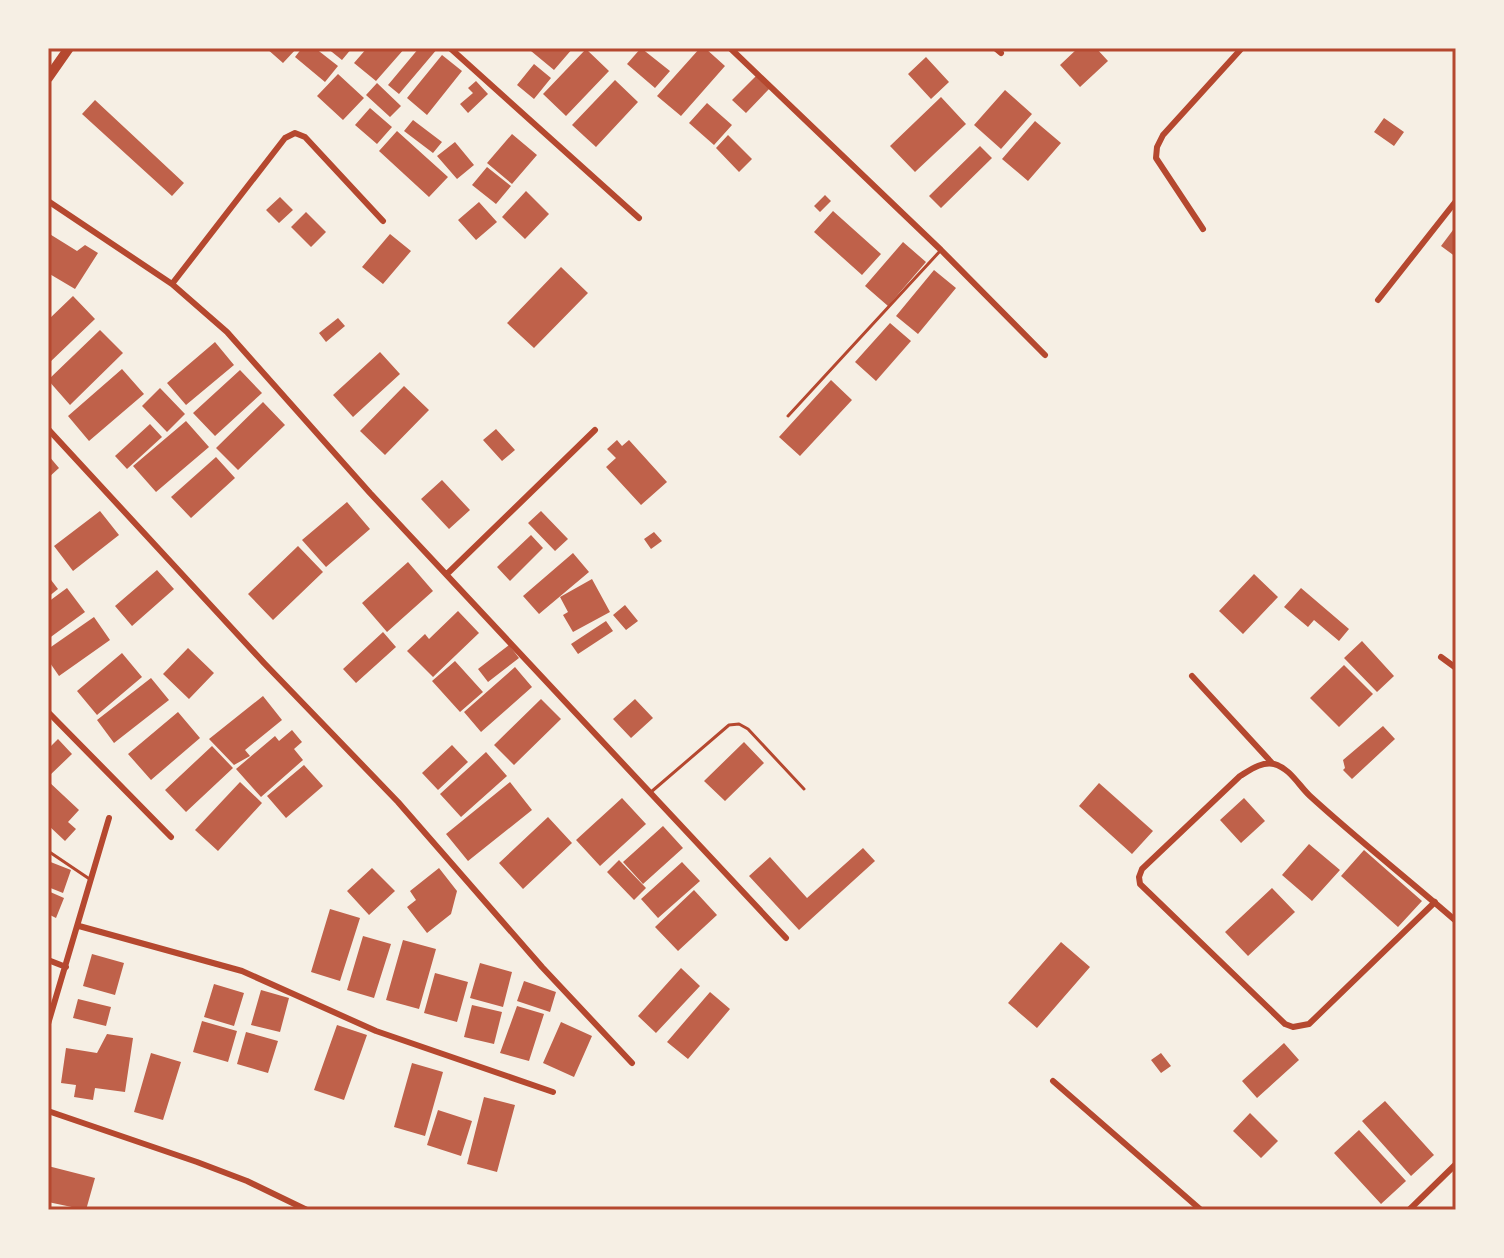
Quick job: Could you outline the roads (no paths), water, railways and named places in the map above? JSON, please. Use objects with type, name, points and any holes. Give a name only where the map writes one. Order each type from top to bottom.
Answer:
[{"type":"main road","points":[[48,78],[69,48]]},
{"type":"street","points":[[450,48],[639,218]]},
{"type":"street","points":[[730,48],[941,250],[1045,355]]},
{"type":"street","points":[[1203,229],[1156,158],[1157,147],[1163,135],[1242,48]]},
{"type":"street","points":[[172,284],[285,138],[295,133],[305,137],[383,221]]},
{"type":"street","points":[[48,201],[172,284],[227,332],[370,493],[786,938]]},
{"type":"street","points":[[1378,300],[1456,201]]},
{"type":"street","points":[[48,429],[264,663],[398,802],[542,967],[632,1063]]},
{"type":"street","points":[[448,573],[595,430]]},
{"type":"street","points":[[1441,657],[1456,668]]},
{"type":"street","points":[[1192,676],[1272,763],[1288,772],[1309,795],[1456,921]]},
{"type":"street","points":[[48,712],[171,837]]},
{"type":"street","points":[[1272,763],[1257,766],[1240,776],[1142,869],[1139,877],[1140,884],[1285,1024],[1293,1027],[1309,1024],[1435,902]]},
{"type":"street","points":[[48,1024],[109,818]]},
{"type":"street","points":[[79,926],[242,971],[376,1031],[553,1092]]},
{"type":"street","points":[[48,960],[66,967]]},
{"type":"street","points":[[1053,1081],[1201,1210]]},
{"type":"street","points":[[48,1111],[247,1181],[307,1210]]},
{"type":"street","points":[[1409,1210],[1456,1164]]},
{"type":"lane","points":[[788,416],[941,250]]},
{"type":"lane","points":[[651,792],[729,725],[739,724],[748,729],[804,789]]},
{"type":"lane","points":[[48,851],[91,880]]}]
